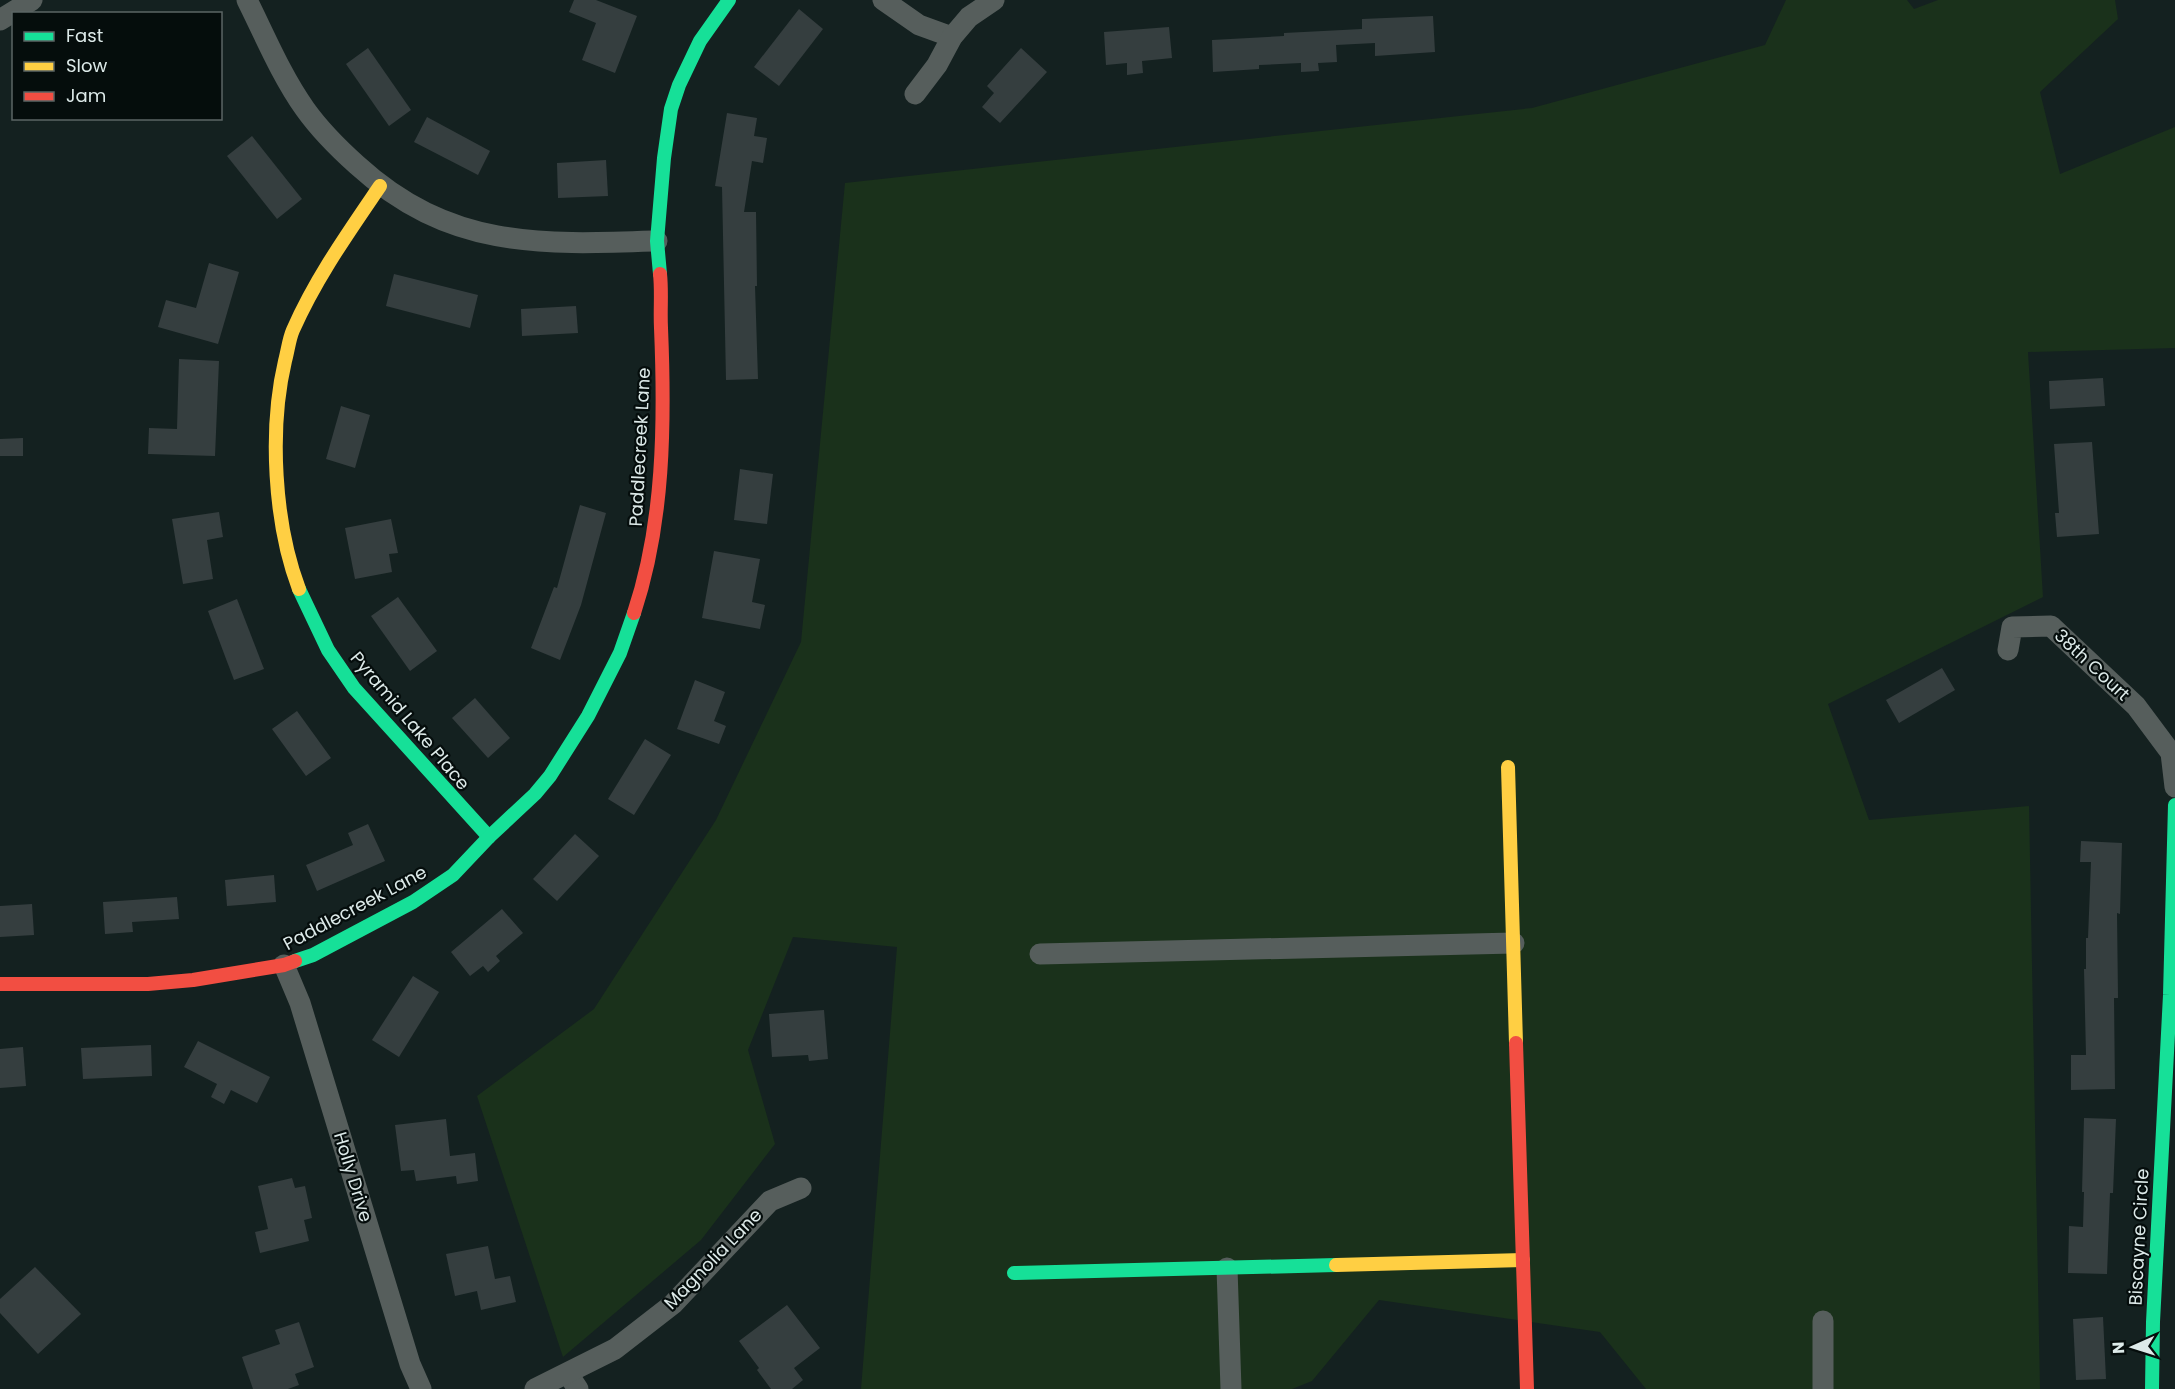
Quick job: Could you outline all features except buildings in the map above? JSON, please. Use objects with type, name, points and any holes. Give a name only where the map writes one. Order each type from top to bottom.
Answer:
[{"type":"street","points":[[13,12],[32,0]]},
{"type":"street","points":[[247,0],[280,68],[304,108],[332,143],[380,186],[414,208],[478,233],[567,244],[657,241]]},
{"type":"street","name":"Paddlecreek Lane","points":[[0,984],[148,984],[193,980],[284,965],[313,955],[434,889],[453,875],[535,794],[550,776],[600,695],[620,653],[636,609],[653,540],[661,446],[663,373],[661,323],[663,298],[657,241],[663,158],[671,109],[679,85],[700,41],[729,0]]},
{"type":"street","points":[[883,0],[919,25],[952,37]]},
{"type":"street","points":[[915,94],[937,65],[952,37],[969,17],[994,0]]},
{"type":"street","name":"Pyramid Lake Place","points":[[380,186],[324,268],[292,332],[281,378],[276,425],[278,496],[285,542],[298,587],[328,650],[354,688],[489,837]]},
{"type":"street","name":"38th Court","points":[[2008,650],[2012,627],[2051,626],[2136,706],[2173,752]]},
{"type":"street","points":[[2173,752],[2175,787]]},
{"type":"street","points":[[1508,767],[1527,1389]]},
{"type":"street","name":"Biscayne Circle","points":[[2152,1382],[2152,1322],[2170,995],[2175,805]]},
{"type":"street","points":[[1040,954],[1514,943]]},
{"type":"street","name":"Holly Drive","points":[[284,965],[300,1003],[410,1364],[421,1389]]},
{"type":"street","name":"Magnolia Lane","points":[[535,1389],[573,1381],[673,1304],[770,1201],[801,1188]]},
{"type":"street","points":[[1014,1273],[1523,1260]]},
{"type":"street","points":[[1227,1268],[1231,1389]]},
{"type":"street","points":[[1823,1322],[1823,1389]]},
{"type":"green space","points":[[1786,0],[1907,0],[1914,9],[1938,0],[2115,0],[2118,19],[2040,92],[2060,174],[2175,127],[2175,348],[2028,352],[2043,597],[1828,704],[1869,820],[2029,806],[2040,1389],[1646,1389],[1600,1332],[1379,1300],[1312,1381],[1292,1389],[861,1389],[897,947],[793,937],[748,1050],[775,1144],[701,1240],[563,1357],[477,1096],[594,1009],[716,820],[801,642],[845,183],[1532,108],[1765,45]]},
{"type":"traffic: fast","points":[[660,274],[657,241],[671,109],[679,85],[700,41],[729,0]]},
{"type":"traffic: fast","points":[[299,589],[328,650],[354,688],[489,837]]},
{"type":"traffic: fast","points":[[295,961],[313,955],[413,902],[453,875],[535,794],[550,776],[588,716],[620,653],[634,613]]},
{"type":"traffic: fast","points":[[2152,1389],[2153,1322],[2170,995],[2175,805]]},
{"type":"traffic: fast","points":[[1014,1273],[1336,1265]]},
{"type":"traffic: slow","points":[[299,589],[284,535],[277,476],[277,416],[285,361],[292,333],[312,292],[380,186]]},
{"type":"traffic: slow","points":[[1508,767],[1516,1043]]},
{"type":"traffic: slow","points":[[1336,1265],[1523,1260]]},
{"type":"traffic: jam","points":[[634,613],[651,544],[660,472],[663,400],[660,274]]},
{"type":"traffic: jam","points":[[0,984],[148,984],[193,980],[284,965],[295,961]]},
{"type":"traffic: jam","points":[[1516,1043],[1527,1389]]}]
